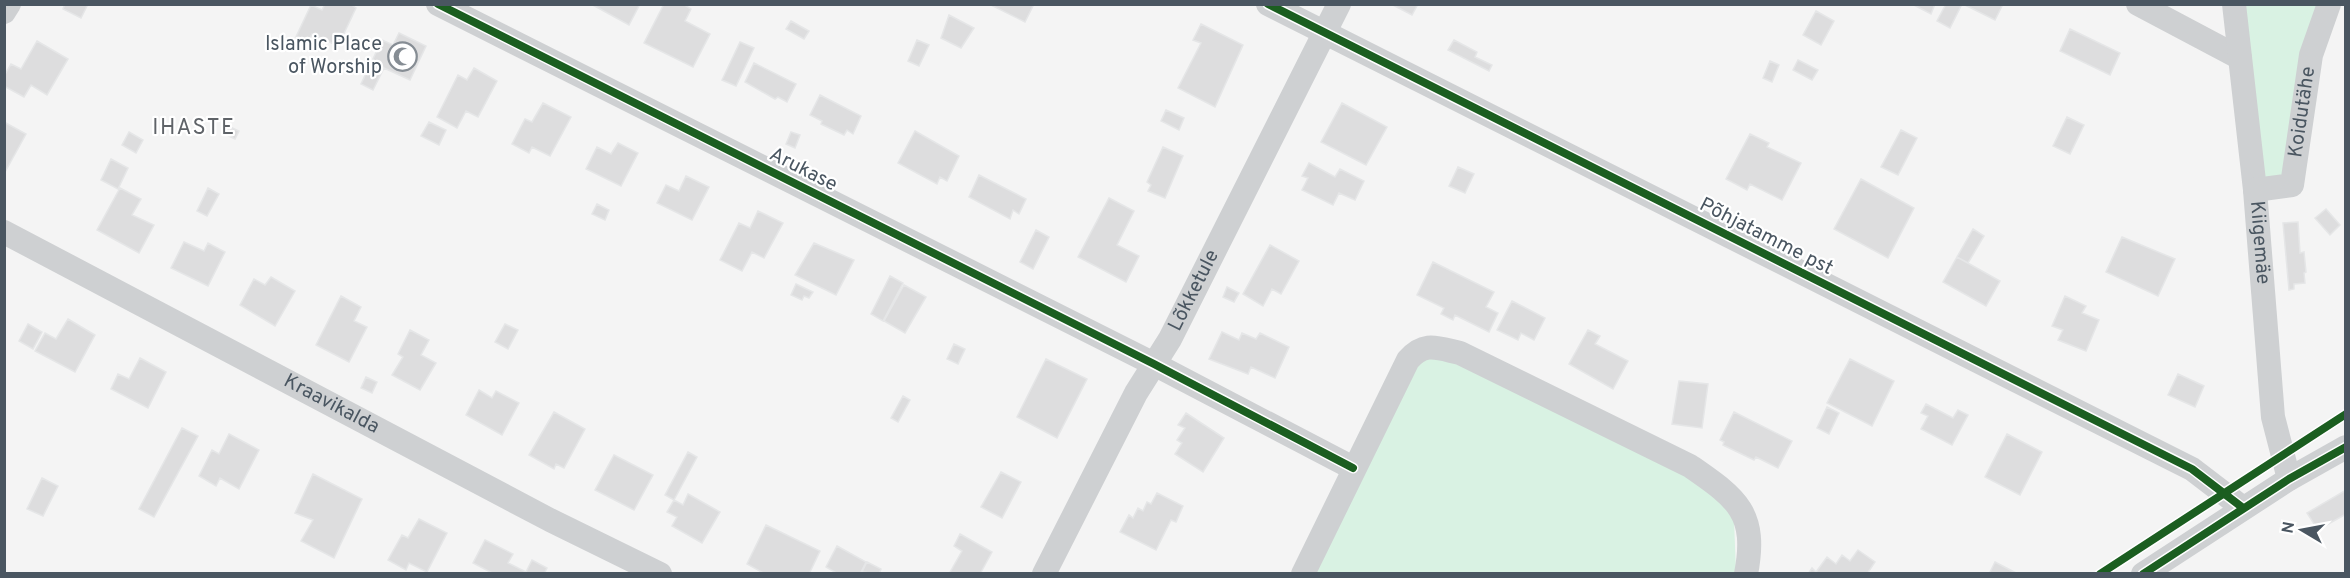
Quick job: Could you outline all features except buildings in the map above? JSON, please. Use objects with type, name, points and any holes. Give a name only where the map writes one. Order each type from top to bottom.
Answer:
[{"type":"street","points":[[4,12],[9,4]]},
{"type":"street","name":"Arukase","points":[[438,4],[1154,364],[1353,468]]},
{"type":"street","name":"Põhjatamme pst","points":[[1269,4],[2192,469],[2243,508]]},
{"type":"street","name":"Lõkketule","points":[[1044,573],[1136,393],[1170,339],[1339,4]]},
{"type":"street","points":[[2138,4],[2240,58]]},
{"type":"street","name":"Kiigemäe","points":[[2234,4],[2255,190],[2273,417],[2289,479]]},
{"type":"street","name":"Koidutähe","points":[[2255,190],[2292,185],[2311,55],[2329,4]]},
{"type":"street","name":"Kraavikalda","points":[[4,232],[550,520],[660,573]]},
{"type":"street","points":[[1303,573],[1408,360],[1418,349],[1432,347],[1460,352],[1690,466],[1723,489],[1740,505],[1748,532],[1749,559],[1746,573]]},
{"type":"street","points":[[2143,573],[2289,479],[2346,447]]},
{"type":"green space","points":[[2238,5],[2326,5],[2289,182],[2259,185]]},
{"type":"green space","points":[[1433,353],[1705,482],[1734,520],[1736,572],[1310,574],[1416,362]]},
{"type":"cycle path","points":[[438,4],[1154,364],[1353,468]]},
{"type":"cycle path","points":[[1268,4],[2192,469],[2243,508]]},
{"type":"cycle path","points":[[2100,574],[2346,414]]},
{"type":"cycle path","points":[[2143,574],[2289,479],[2346,447]]},
{"type":"place","name":"Islamic Place of Worship","points":[[403,56]]},
{"type":"district","name":"IHASTE","points":[[194,128]]}]
